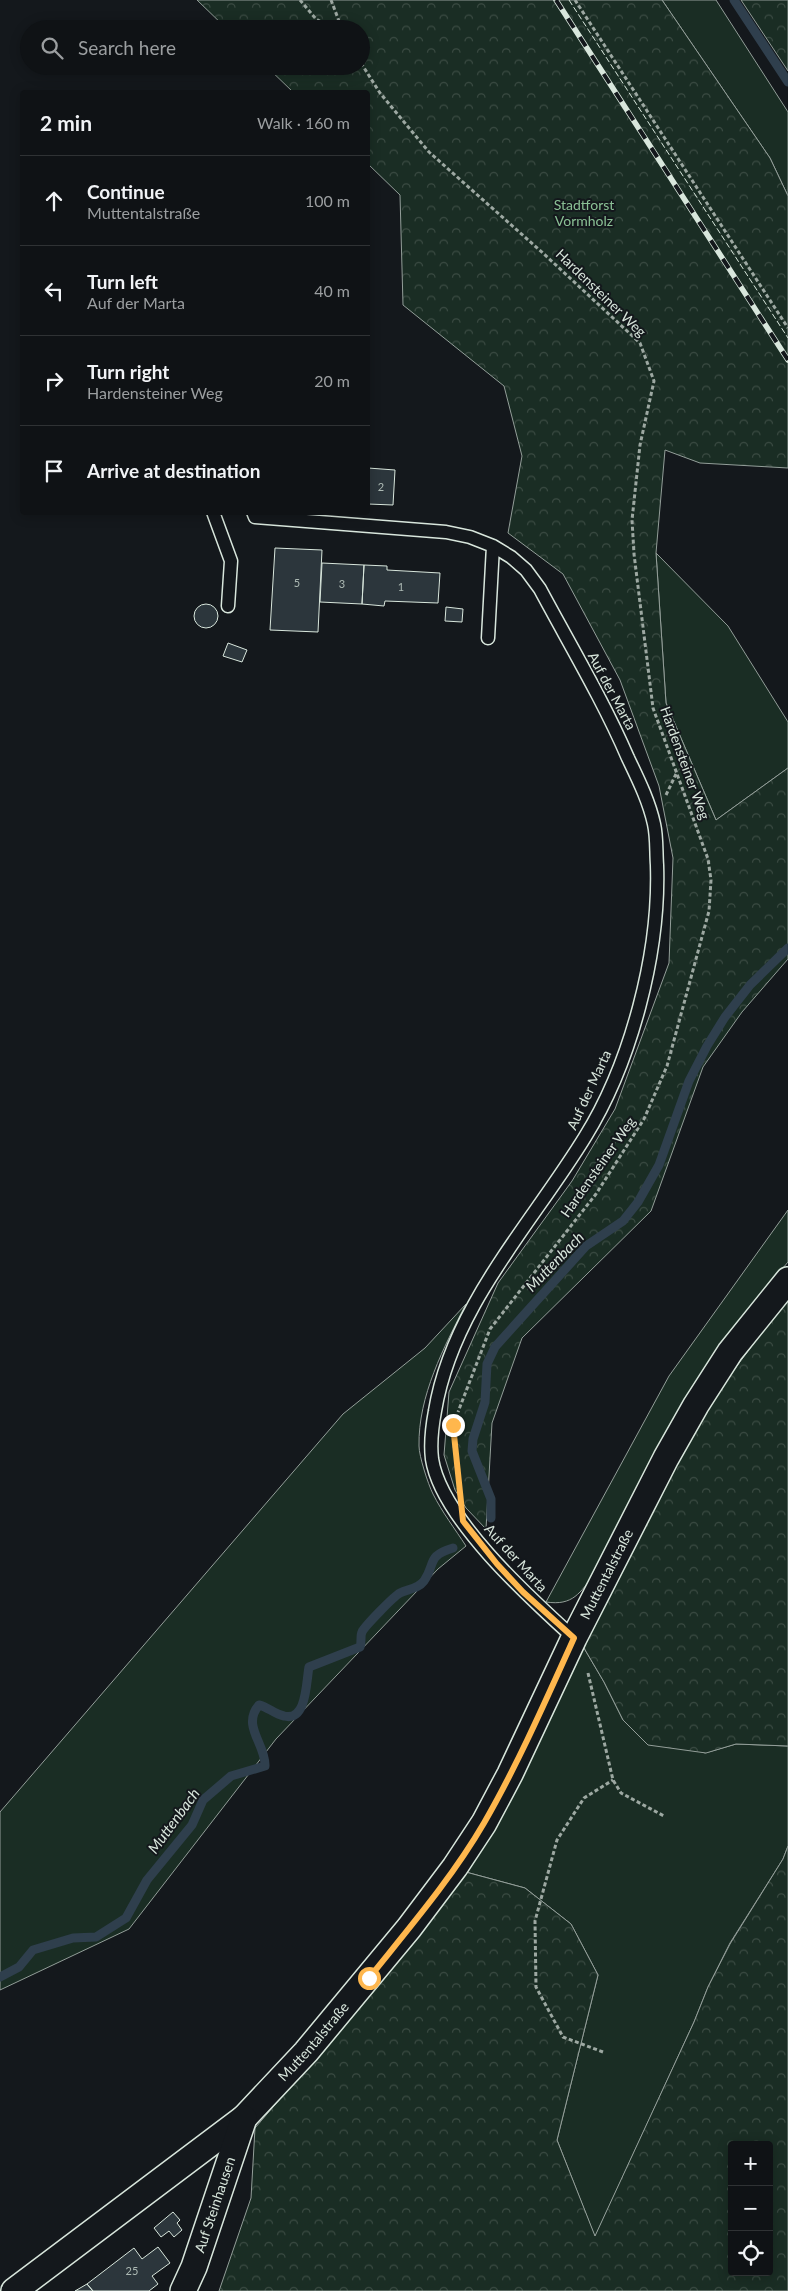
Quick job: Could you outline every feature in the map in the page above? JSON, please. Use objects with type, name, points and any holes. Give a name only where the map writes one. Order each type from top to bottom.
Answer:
[{"type":"street","name":"Muttentalstraße","points":[[14,2291],[244,2118],[306,2052],[369,1978],[455,1867],[484,1823],[510,1774],[572,1641],[666,1458],[696,1405],[730,1352],[788,1280]]},
{"type":"street","name":"Auf Steinhausen","points":[[183,2291],[194,2267],[244,2118]]},
{"type":"lane","points":[[214,515],[231,561],[228,606]]},
{"type":"lane","name":"Auf der Marta","points":[[254,515],[255,517],[446,532],[493,546],[512,557],[526,570],[540,590],[614,725],[641,786],[654,824],[657,909],[654,940],[648,970],[626,1048],[599,1111],[585,1138],[487,1283],[471,1311],[447,1363],[438,1391],[433,1427],[432,1460],[448,1500],[497,1564],[572,1641]]},
{"type":"lane","points":[[488,638],[493,546]]},
{"type":"path","points":[[300,0],[318,20]]},
{"type":"path","points":[[331,0],[339,20]]},
{"type":"path","points":[[576,0],[788,328]]},
{"type":"path","name":"Hardensteiner Weg","points":[[369,75],[380,93],[429,152],[544,254],[640,343],[654,381],[640,445],[632,520],[634,554],[653,708],[708,859],[711,880],[709,911],[667,1066],[644,1119],[596,1194],[490,1328],[456,1416]]},
{"type":"path","points":[[453,1425],[458,1473]]},
{"type":"path","points":[[572,1641],[587,1666],[613,1780],[621,1793],[664,1816]]},
{"type":"path","points":[[603,2052],[563,2037],[536,1987],[535,1921],[556,1840],[584,1798],[613,1780]]},
{"type":"green space","name":"Stadtforst Vormholz","points":[[197,0],[662,0],[770,158],[788,196],[788,468],[700,463],[665,450],[656,553],[666,703],[716,820],[788,768],[788,959],[742,1012],[703,1067],[651,1211],[522,1338],[492,1423],[486,1529],[466,1508],[455,1490],[444,1455],[449,1392],[498,1283],[572,1181],[615,1109],[669,963],[673,858],[659,786],[620,680],[563,574],[508,533],[522,456],[504,386],[403,305],[400,195],[370,166],[370,90],[291,90],[275,75],[370,75],[370,20],[218,20]]},
{"type":"green space","points":[[662,0],[716,0],[788,112],[788,196],[770,158]]},
{"type":"green space","points":[[741,0],[788,0],[788,71]]},
{"type":"green space","points":[[656,553],[728,626],[788,722],[788,768],[716,820],[666,703]]},
{"type":"green space","points":[[788,1210],[788,1262],[763,1292],[595,1573],[580,1592],[569,1600],[555,1603],[546,1602],[669,1376]]},
{"type":"green space","points":[[788,1297],[788,1746],[736,1744],[706,1753],[648,1745],[623,1720],[604,1682],[581,1643],[705,1409]]},
{"type":"green space","points":[[466,1304],[441,1355],[428,1390],[420,1427],[419,1446],[424,1470],[433,1494],[466,1546],[438,1569],[276,1739],[129,1929],[0,1990],[0,1812],[343,1414],[425,1348]]},
{"type":"green space","points":[[581,1643],[604,1682],[623,1720],[705,1753],[736,1744],[788,1746],[788,1846],[783,1859],[730,1943],[708,1987],[694,2022],[595,2237],[557,2140],[598,1975],[571,1924],[525,1888],[462,1871]]},
{"type":"green space","points":[[788,1846],[788,2291],[219,2291],[251,2198],[255,2128],[315,2058],[462,1871],[525,1888],[571,1924],[598,1975],[557,2140],[595,2236],[694,2022],[708,1987],[730,1944],[783,1859]]},
{"type":"building","points":[[370,468],[395,470],[393,505],[370,504]]},
{"type":"building","points":[[275,548],[322,550],[318,632],[270,630]]},
{"type":"building","points":[[322,563],[364,565],[362,604],[320,602]]},
{"type":"building","points":[[364,565],[387,566],[387,570],[440,573],[438,603],[385,601],[384,606],[362,604]]},
{"type":"building","points":[[206,604],[211,605],[217,611],[217,621],[211,627],[206,628],[201,627],[195,621],[194,616],[195,611],[201,605]]},
{"type":"building","points":[[446,607],[463,609],[462,622],[445,621]]},
{"type":"building","points":[[228,643],[247,650],[242,662],[223,656]]},
{"type":"building","points":[[173,2212],[180,2220],[177,2223],[182,2230],[174,2237],[169,2231],[161,2237],[154,2228]]},
{"type":"building","points":[[158,2247],[170,2263],[152,2276],[158,2284],[149,2291],[93,2291],[87,2284],[134,2248],[142,2259]]},
{"type":"building","points":[[87,2284],[93,2291],[75,2291]]},
{"type":"waterway","name":"Muttenbach","points":[[734,0],[788,82]]},
{"type":"waterway","name":"Muttenbach","points":[[491,1518],[491,1499],[472,1451],[473,1439],[485,1402],[487,1364],[495,1347],[586,1246],[623,1221],[638,1202],[659,1165],[689,1081],[707,1046],[725,1017],[750,985],[788,948]]},
{"type":"waterway","name":"Muttenbach","points":[[0,1977],[19,1967],[33,1950],[73,1938],[96,1937],[126,1918],[147,1880],[192,1825],[203,1800],[231,1776],[265,1766],[252,1720],[259,1705],[284,1716],[292,1716],[297,1713],[304,1699],[309,1667],[360,1647],[362,1632],[373,1618],[397,1595],[422,1584],[428,1575],[435,1557],[453,1548]]},
{"type":"railway","points":[[556,0],[788,360]]},
{"type":"fence","points":[[569,0],[788,338]]},
{"type":"route","points":[[369,1978],[455,1867],[484,1823],[510,1774],[574,1638],[523,1592],[497,1564],[463,1521],[453,1425]]}]
